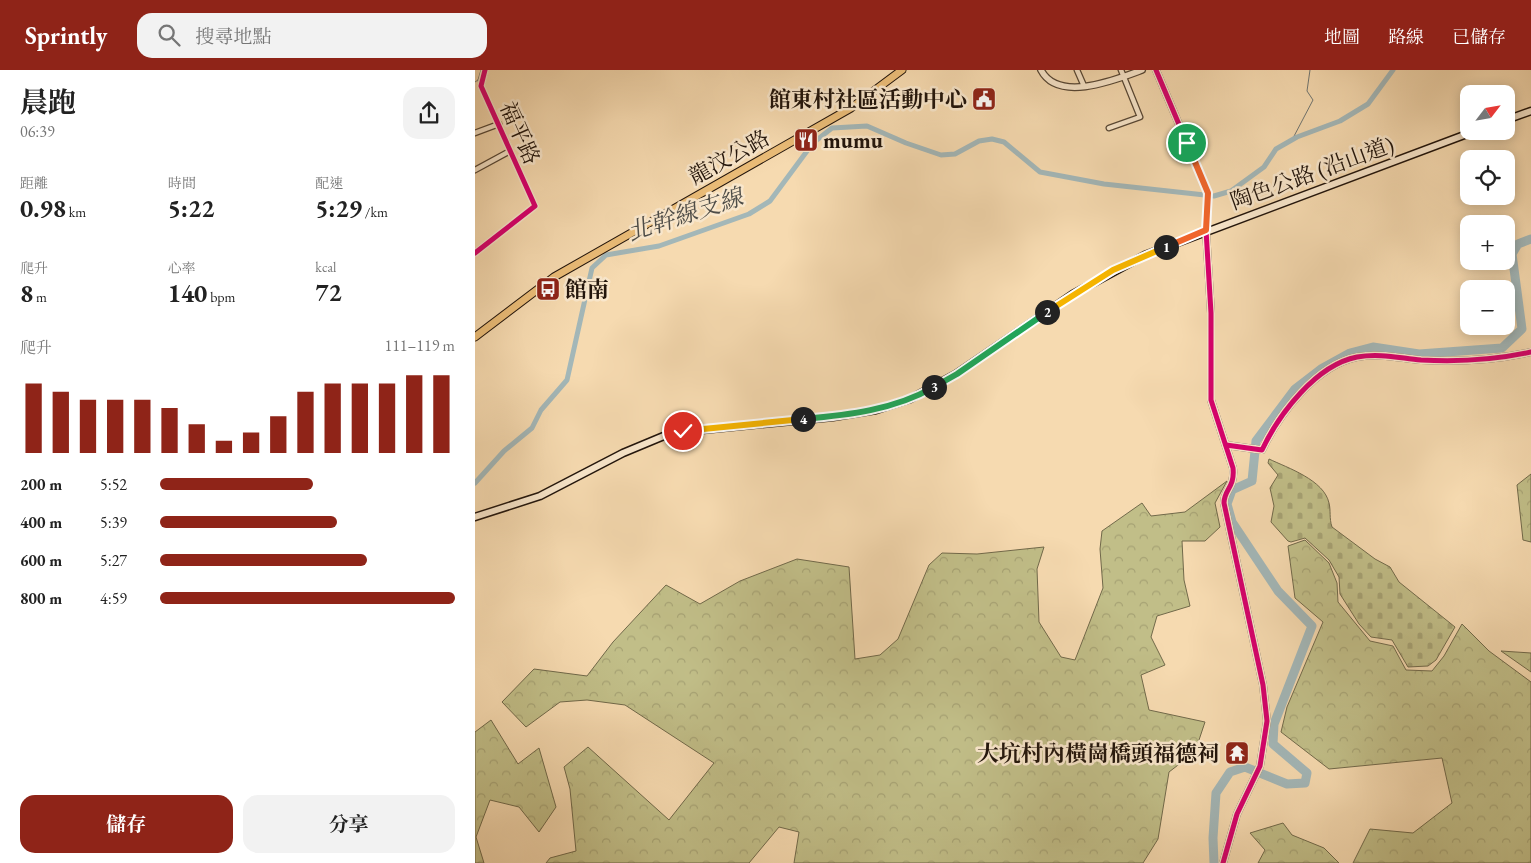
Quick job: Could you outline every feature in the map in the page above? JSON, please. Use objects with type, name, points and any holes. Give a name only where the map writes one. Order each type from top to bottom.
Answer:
[{"type":"main road","name":"龍汶公路","points":[[475,337],[554,277],[851,108],[902,70]]},
{"type":"main road","points":[[1515,117],[1531,111]]},
{"type":"main road","name":"陶色公路 (沿山道)","points":[[475,517],[547,493],[623,453],[671,433],[848,415],[876,410],[910,399],[957,374],[1073,294],[1113,270],[1206,230],[1460,137]]},
{"type":"street","name":"福平路","points":[[475,253],[534,208],[481,86],[485,70]]},
{"type":"street","points":[[1041,70],[1055,84],[1071,88],[1124,77],[1142,70]]},
{"type":"street","points":[[1077,70],[1084,86]]},
{"type":"street","points":[[1109,128],[1140,117],[1121,70]]},
{"type":"street","points":[[1156,70],[1208,193],[1206,230],[1211,313],[1211,400],[1233,468],[1235,480],[1224,497],[1224,503],[1263,685],[1267,721],[1260,766],[1237,814],[1223,863]]},
{"type":"street","points":[[475,133],[499,124]]},
{"type":"street","points":[[475,170],[510,152]]},
{"type":"street","points":[[1226,445],[1262,450],[1270,433],[1309,384],[1334,367],[1356,358],[1387,355],[1455,361],[1531,352]]},
{"type":"green space","points":[[1269,459],[1313,481],[1326,495],[1332,527],[1375,559],[1390,567],[1399,582],[1455,627],[1436,660],[1428,666],[1408,667],[1392,640],[1371,637],[1359,624],[1340,594],[1339,577],[1329,560],[1305,538],[1291,542],[1288,541],[1271,522],[1274,506],[1270,488],[1278,475],[1268,463]]},
{"type":"green space","points":[[1531,474],[1531,542],[1523,540],[1517,485]]},
{"type":"green space","points":[[1227,481],[1215,503],[1220,527],[1205,541],[1182,541],[1184,580],[1190,606],[1157,616],[1151,637],[1165,665],[1141,675],[1149,710],[1205,722],[1195,752],[1169,772],[1158,839],[1143,863],[794,863],[799,832],[779,827],[749,863],[546,863],[550,858],[576,851],[570,789],[564,767],[588,747],[669,820],[714,763],[625,705],[587,700],[560,702],[526,727],[502,702],[534,669],[587,676],[613,642],[666,585],[700,604],[740,581],[797,559],[849,567],[855,659],[880,655],[898,639],[929,565],[942,553],[977,554],[1044,547],[1037,569],[1039,622],[1061,657],[1075,660],[1103,588],[1100,549],[1102,531],[1142,503],[1151,516],[1185,512]]},
{"type":"green space","points":[[1305,540],[1329,563],[1337,583],[1338,602],[1370,641],[1393,646],[1406,670],[1432,671],[1444,656],[1462,624],[1489,651],[1531,682],[1531,863],[1353,863],[1370,829],[1413,833],[1452,803],[1442,758],[1329,769],[1281,732],[1287,707],[1323,622],[1295,598],[1288,546]]},
{"type":"green space","points":[[1501,651],[1531,653],[1531,672]]},
{"type":"green space","points":[[491,720],[518,764],[539,748],[556,807],[539,832],[519,807],[490,800],[476,837],[484,863],[475,863],[475,732]]},
{"type":"green space","points":[[1283,823],[1292,835],[1324,848],[1339,863],[1258,863],[1265,850],[1250,833]]},
{"type":"waterway","points":[[475,82],[478,80],[481,70]]},
{"type":"waterway","points":[[1292,140],[1313,100],[1307,91],[1310,70]]},
{"type":"waterway","name":"北幹線支線","points":[[475,483],[504,451],[532,428],[541,410],[567,380],[592,268],[606,255],[659,246],[749,214],[770,201],[813,143],[832,128],[867,126],[906,143],[941,155],[955,154],[979,141],[992,139],[1004,142],[1040,172],[1104,184],[1214,196],[1231,191],[1264,167],[1276,149],[1297,137],[1340,121],[1368,104],[1393,70]]},
{"type":"waterway","points":[[478,80],[479,86]]},
{"type":"waterway","points":[[485,99],[493,119]]},
{"type":"waterway","points":[[1214,863],[1213,838],[1216,793],[1230,772],[1245,767],[1287,784],[1305,783],[1307,773],[1273,744],[1274,724],[1312,626],[1278,591],[1232,522],[1227,504],[1232,490],[1252,481],[1256,441],[1295,389],[1321,369],[1350,353],[1373,347],[1419,354],[1502,348],[1522,329],[1512,254],[1518,244],[1531,239]]},
{"type":"cycle path","points":[[475,253],[535,206],[481,86],[485,70]]},
{"type":"cycle path","points":[[1156,70],[1208,193],[1206,230],[1211,313],[1211,400],[1233,468],[1231,484],[1224,498],[1224,503],[1263,685],[1267,721],[1260,766],[1237,814],[1223,863]]},
{"type":"cycle path","points":[[1226,445],[1262,450],[1278,421],[1313,380],[1342,362],[1357,357],[1382,356],[1449,361],[1490,359],[1531,352]]},
{"type":"place","name":"館東村社區活動中心","points":[[984,99]]},
{"type":"place","name":"mumu","points":[[806,140]]},
{"type":"place","name":"館南","points":[[548,289]]},
{"type":"place","name":"大坑村內橫崗橋頭福德祠","points":[[1237,753]]},
{"type":"route","points":[[683,431],[833,417],[876,410],[910,399],[957,374],[1073,294],[1113,270],[1206,230],[1208,190],[1187,143]]}]
